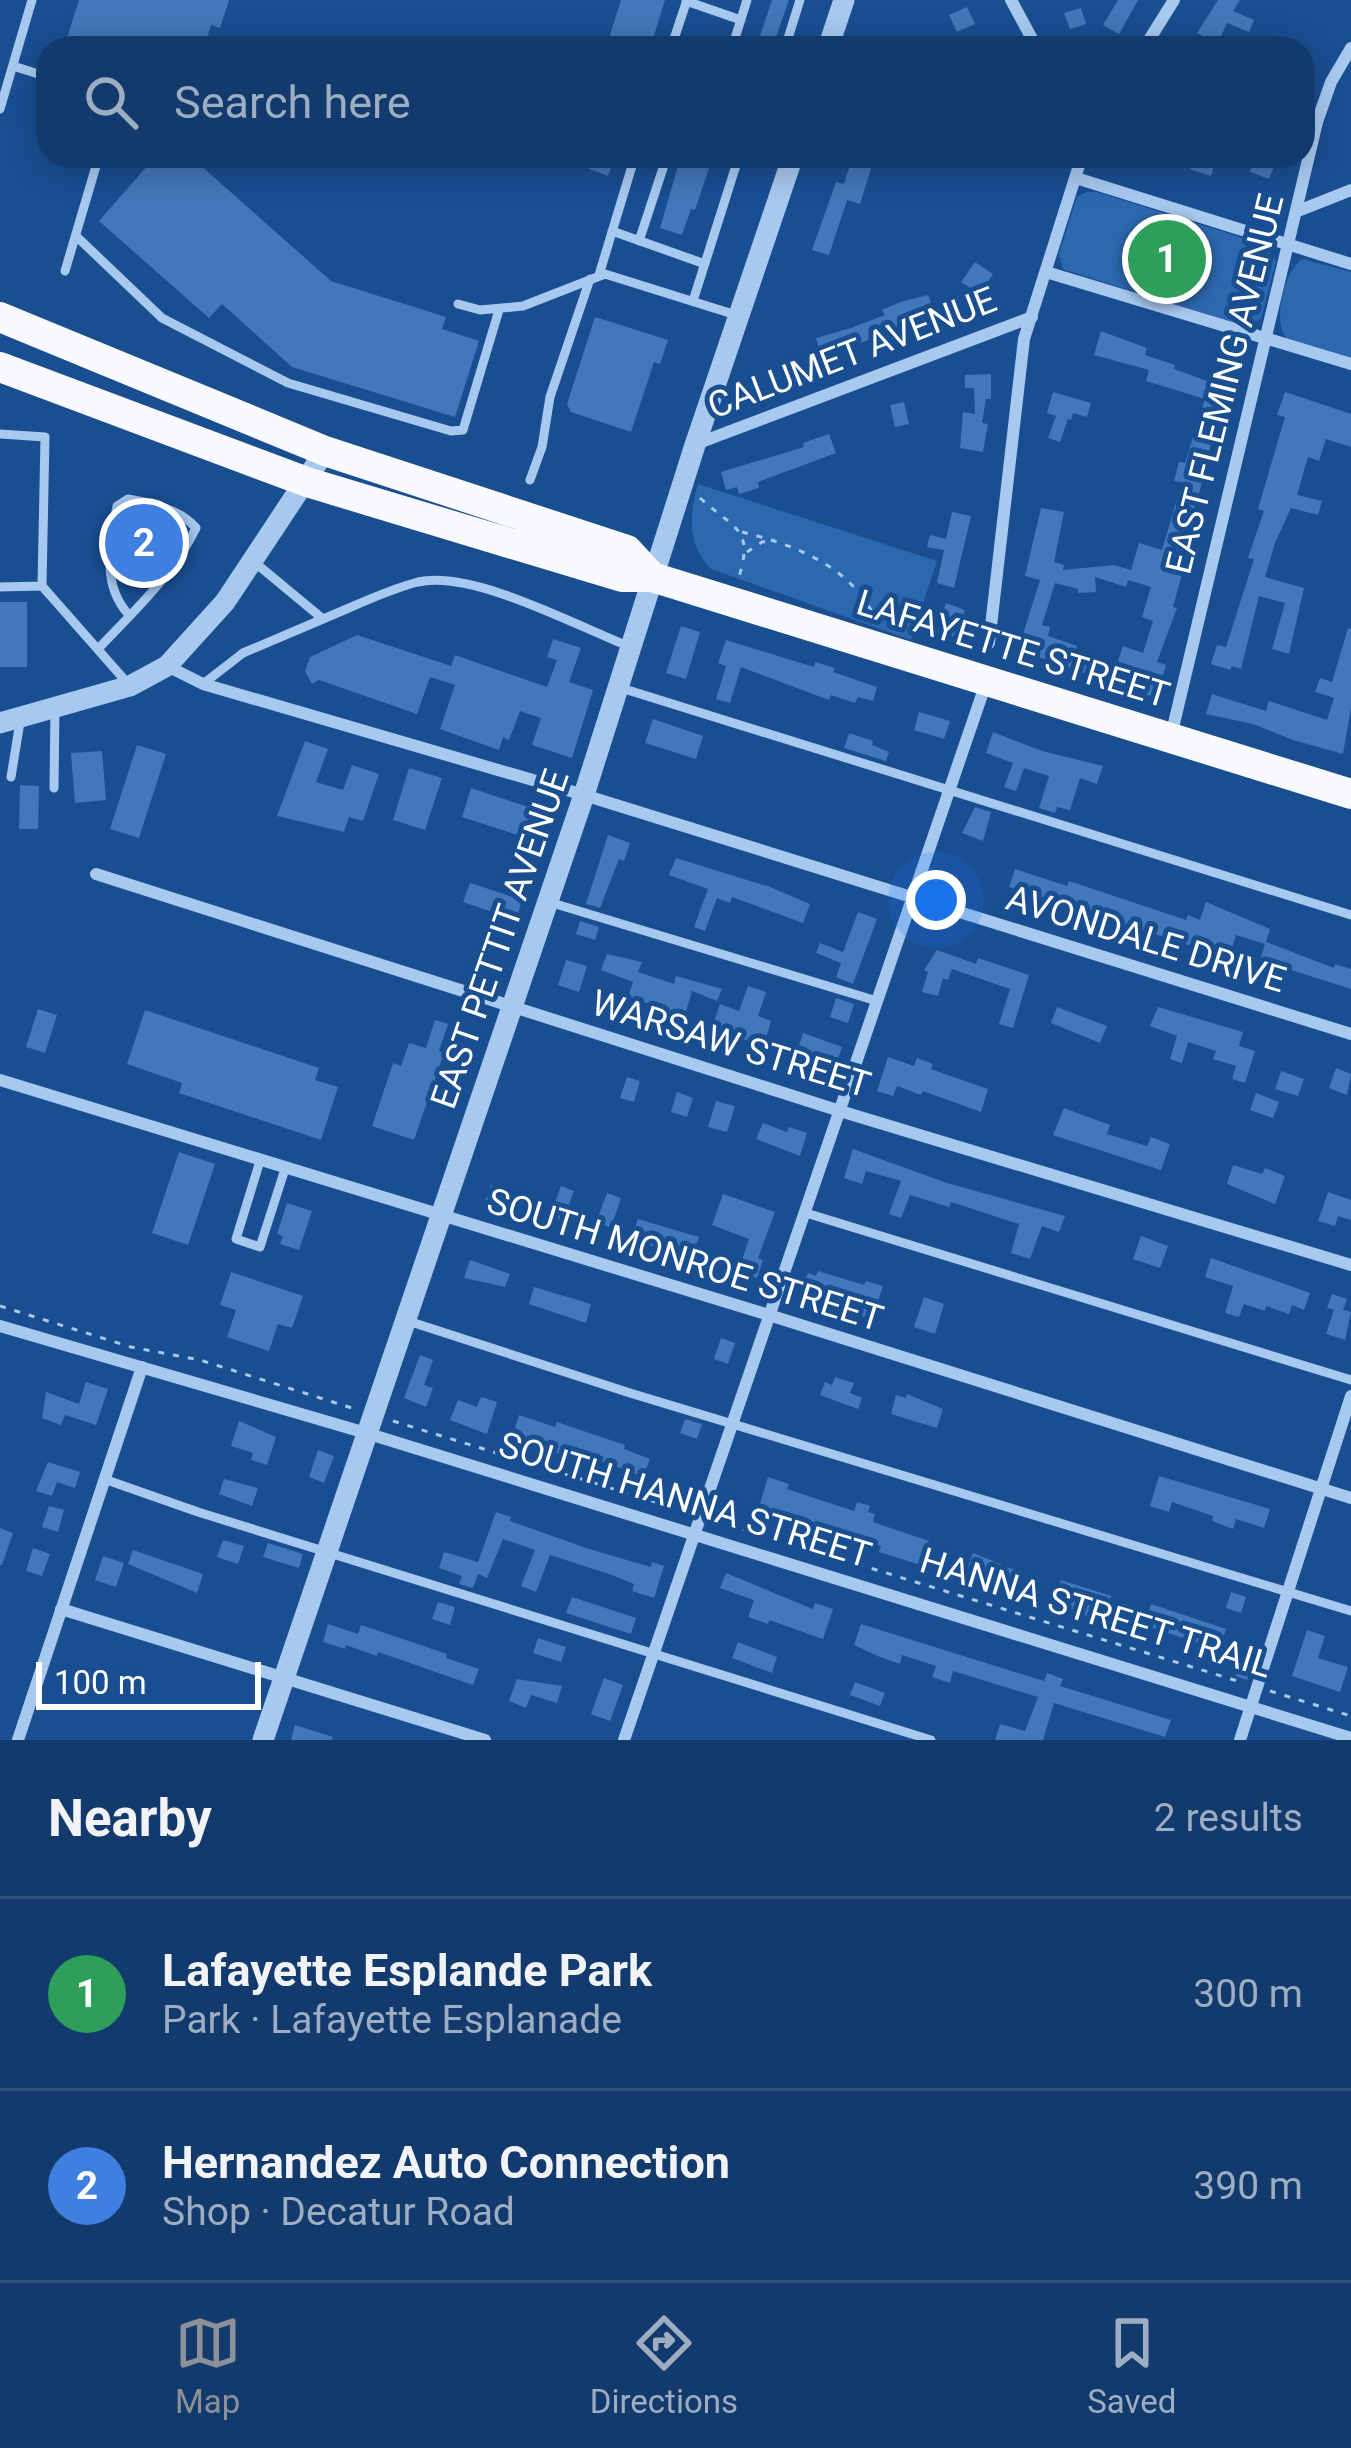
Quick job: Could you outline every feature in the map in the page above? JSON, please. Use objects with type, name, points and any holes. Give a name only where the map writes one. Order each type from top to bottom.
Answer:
[{"type":"highway","name":"LAFAYETTE STREET","points":[[0,317],[325,451],[627,550],[652,577]]},
{"type":"highway","name":"LAFAYETTE STREET","points":[[0,367],[307,482],[622,577],[652,577],[1351,794]]},
{"type":"street","points":[[832,36],[844,0]]},
{"type":"street","points":[[1011,0],[1030,36]]},
{"type":"street","points":[[1152,36],[1174,0]]},
{"type":"street","name":"EAST FLEMING AVENUE","points":[[1315,131],[1331,82],[1351,48]]},
{"type":"street","name":"EAST PETTIT AVENUE","points":[[263,1740],[584,795],[694,445],[789,168]]},
{"type":"street","points":[[989,643],[1024,340],[1079,168]]},
{"type":"street","name":"EAST FLEMING AVENUE","points":[[1170,739],[1307,168]]},
{"type":"street","points":[[1076,178],[1351,264]]},
{"type":"street","points":[[1298,212],[1351,190]]},
{"type":"street","points":[[1046,272],[1351,364]]},
{"type":"street","name":"CALUMET AVENUE","points":[[694,445],[1031,317]]},
{"type":"street","points":[[11,720],[130,686],[167,666],[225,602],[325,451]]},
{"type":"street","name":"AVONDALE DRIVE","points":[[167,666],[203,684],[584,795],[1351,1034]]},
{"type":"street","points":[[624,1740],[986,682]]},
{"type":"street","name":"WARSAW STREET","points":[[96,874],[840,1111],[1351,1265]]},
{"type":"street","name":"SOUTH MONROE STREET","points":[[0,1081],[1351,1498]]},
{"type":"street","name":"SOUTH HANNA STREET","points":[[0,1326],[370,1424],[693,1534],[1351,1738]]},
{"type":"street","points":[[17,1740],[142,1367]]},
{"type":"street","points":[[1240,1740],[1351,1396]]},
{"type":"street","points":[[61,1609],[485,1740]]},
{"type":"lane","points":[[0,109],[32,0]]},
{"type":"lane","points":[[736,36],[747,0]]},
{"type":"lane","points":[[789,36],[800,0]]},
{"type":"lane","points":[[675,36],[686,1],[741,20]]},
{"type":"lane","points":[[13,66],[36,73]]},
{"type":"lane","points":[[65,271],[96,168]]},
{"type":"lane","points":[[530,480],[542,446],[550,397],[631,168]]},
{"type":"lane","points":[[639,241],[664,168]]},
{"type":"lane","points":[[693,301],[735,168]]},
{"type":"lane","points":[[612,231],[704,264]]},
{"type":"lane","points":[[76,236],[162,318],[288,383],[451,431],[463,430],[500,310]]},
{"type":"lane","points":[[458,304],[500,310],[611,274],[741,317]]},
{"type":"lane","points":[[0,434],[45,436],[42,586],[130,686]]},
{"type":"lane","points":[[99,648],[180,560],[196,528],[189,519],[151,503],[128,500],[117,506],[110,546],[113,598],[129,615]]},
{"type":"lane","points":[[253,561],[322,619]]},
{"type":"lane","points":[[203,684],[243,653],[419,582],[450,581],[514,598],[631,646]]},
{"type":"lane","points":[[0,587],[42,586]]},
{"type":"lane","points":[[618,687],[1351,915]]},
{"type":"lane","points":[[54,788],[55,707]]},
{"type":"lane","points":[[11,720],[11,777]]},
{"type":"lane","points":[[548,902],[878,1001]]},
{"type":"lane","points":[[260,1161],[236,1239],[260,1246],[285,1168]]},
{"type":"lane","points":[[806,1214],[1351,1380]]},
{"type":"lane","points":[[405,1320],[1351,1611]]},
{"type":"lane","points":[[104,1479],[931,1740]]},
{"type":"path","points":[[700,498],[742,532],[777,540],[834,570],[859,594],[878,625]]},
{"type":"path","points":[[738,580],[747,552],[742,532]]},
{"type":"path","points":[[747,552],[762,542],[777,540]]},
{"type":"path","name":"HANNA STREET TRAIL","points":[[0,1306],[131,1347],[200,1360],[370,1424],[700,1516],[1351,1716]]},
{"type":"shaded area","points":[[1087,192],[1265,245],[1276,261],[1261,319],[1244,327],[1063,269],[1059,254],[1077,197]]},
{"type":"shaded area","points":[[1302,259],[1351,272],[1351,359],[1288,340],[1283,332],[1282,298]]},
{"type":"shaded area","points":[[698,484],[937,561],[911,640],[711,569],[692,529]]},
{"type":"building","points":[[79,0],[229,0],[220,28],[211,25],[208,36],[68,36]]},
{"type":"building","points":[[621,0],[665,0],[654,36],[610,36]]},
{"type":"building","points":[[772,0],[789,0],[776,36],[760,36]]},
{"type":"building","points":[[1118,0],[1138,0],[1119,34],[1103,25]]},
{"type":"building","points":[[1218,0],[1240,0],[1233,11],[1254,20],[1249,32],[1227,23],[1221,36],[1197,33]]},
{"type":"building","points":[[967,7],[975,24],[957,32],[949,15]]},
{"type":"building","points":[[1081,8],[1086,24],[1070,29],[1064,13]]},
{"type":"building","points":[[145,168],[204,168],[331,281],[446,317],[442,329],[479,341],[455,417],[292,367],[222,304],[209,318],[99,221]]},
{"type":"building","points":[[587,168],[611,168],[608,176]]},
{"type":"building","points":[[678,168],[709,168],[682,235],[660,228]]},
{"type":"building","points":[[849,168],[871,168],[860,204],[847,200],[829,255],[812,250],[836,182],[844,184]]},
{"type":"building","points":[[1190,168],[1213,168],[1211,176]]},
{"type":"building","points":[[1252,168],[1273,168],[1269,179],[1250,172]]},
{"type":"building","points":[[975,262],[993,274],[980,294],[961,282]]},
{"type":"building","points":[[928,295],[935,314],[822,358],[816,338]]},
{"type":"building","points":[[595,317],[668,340],[660,364],[654,362],[631,432],[571,412],[567,404]]},
{"type":"building","points":[[1101,331],[1147,348],[1145,355],[1175,365],[1174,369],[1229,389],[1207,442],[1211,443],[1206,469],[1183,548],[1189,549],[1173,607],[1177,608],[1157,662],[1166,665],[1156,698],[1018,650],[1040,580],[1025,576],[1041,508],[1064,512],[1054,562],[1064,565],[1063,570],[1114,565],[1131,570],[1139,543],[1162,550],[1182,482],[1174,481],[1179,462],[1185,463],[1205,399],[1146,381],[1149,370],[1094,355]],"holes":[[[1095,577],[1126,587],[1128,580],[1151,587],[1142,617],[1153,621],[1143,653],[1123,646],[1116,667],[1075,653],[1077,646],[1048,636],[1050,627],[1042,625],[1055,583],[1078,589],[1078,593],[1096,592]]]},
{"type":"building","points":[[991,374],[991,399],[986,399],[982,423],[988,424],[983,452],[960,448],[963,412],[975,414],[974,388],[965,388],[965,375]]},
{"type":"building","points":[[1053,392],[1091,403],[1087,417],[1073,413],[1068,419],[1060,442],[1048,438],[1056,416],[1047,413]]},
{"type":"building","points":[[1285,392],[1351,414],[1351,447],[1326,439],[1319,461],[1308,457],[1297,495],[1322,501],[1318,515],[1291,508],[1275,543],[1265,577],[1304,588],[1289,654],[1272,649],[1285,603],[1259,596],[1241,669],[1232,666],[1230,670],[1211,664],[1217,645],[1226,647],[1254,559],[1248,558],[1285,417],[1277,415]]},
{"type":"building","points":[[904,402],[909,424],[895,427],[890,405]]},
{"type":"building","points":[[829,434],[836,453],[758,482],[759,488],[739,494],[737,487],[726,490],[721,472],[804,447],[803,443]]},
{"type":"building","points":[[952,512],[971,516],[954,588],[937,583],[944,550],[927,547],[930,535],[946,539]]},
{"type":"building","points":[[130,517],[172,532],[158,570],[119,555]]},
{"type":"building","points":[[0,602],[27,602],[27,667],[0,667]]},
{"type":"building","points":[[946,603],[965,610],[955,637],[936,631]]},
{"type":"building","points":[[681,626],[700,632],[686,679],[666,673]]},
{"type":"building","points":[[1348,628],[1351,708],[1343,754],[1206,714],[1212,694],[1266,711],[1269,701],[1327,720],[1334,698],[1315,692],[1320,678],[1332,682]]},
{"type":"building","points":[[357,635],[451,666],[455,655],[547,687],[557,660],[547,657],[553,639],[581,648],[569,682],[593,690],[572,758],[532,745],[541,718],[520,711],[509,740],[503,737],[499,750],[440,729],[455,685],[430,677],[417,714],[319,680],[312,684],[305,671],[310,657]]},
{"type":"building","points":[[726,640],[814,667],[815,662],[835,668],[833,672],[877,687],[873,701],[858,697],[855,703],[831,695],[829,700],[741,667],[730,703],[716,699],[726,666],[718,663]]},
{"type":"building","points":[[919,712],[950,721],[944,739],[914,730]]},
{"type":"building","points":[[653,719],[703,736],[696,759],[645,743]]},
{"type":"building","points":[[993,732],[1042,751],[1103,766],[1097,784],[1080,778],[1070,810],[1057,807],[1055,813],[1039,808],[1049,776],[1024,768],[1016,791],[1004,787],[1013,763],[986,753]]},
{"type":"building","points":[[849,733],[889,752],[886,761],[844,748]]},
{"type":"building","points":[[305,741],[328,749],[316,782],[343,790],[352,765],[379,774],[363,821],[349,817],[344,832],[277,816]]},
{"type":"building","points":[[137,745],[166,754],[139,838],[110,829]]},
{"type":"building","points":[[102,751],[106,800],[75,803],[71,753]]},
{"type":"building","points":[[409,768],[442,778],[425,830],[393,820]]},
{"type":"building","points":[[20,785],[39,786],[38,829],[19,829]]},
{"type":"building","points":[[471,788],[552,815],[542,843],[462,817]]},
{"type":"building","points":[[975,807],[991,812],[983,841],[962,833]]},
{"type":"building","points":[[608,835],[630,843],[600,908],[586,904]]},
{"type":"building","points":[[676,858],[810,904],[803,923],[732,897],[730,903],[717,898],[705,931],[694,927],[708,889],[669,875]]},
{"type":"building","points":[[1015,869],[1067,886],[1069,881],[1186,920],[1188,915],[1200,920],[1206,902],[1270,929],[1266,942],[1334,968],[1335,964],[1351,969],[1351,989],[1260,960],[1265,944],[1236,935],[1229,958],[1009,887]]},
{"type":"building","points":[[470,883],[522,900],[516,920],[463,902]]},
{"type":"building","points":[[858,912],[877,919],[853,984],[836,977],[841,963],[816,953],[820,943],[843,952]]},
{"type":"building","points":[[580,921],[599,927],[595,940],[576,934]]},
{"type":"building","points":[[937,950],[1029,975],[1013,1028],[999,1024],[1010,989],[952,969],[948,980],[943,978],[938,996],[922,992],[928,972],[924,970]]},
{"type":"building","points":[[607,954],[642,962],[638,972],[674,984],[676,976],[722,989],[717,1001],[692,991],[684,1018],[665,1013],[666,1009],[628,997],[633,982],[601,970]]},
{"type":"building","points":[[566,960],[587,966],[579,992],[558,985]]},
{"type":"building","points":[[748,986],[766,992],[758,1016],[771,1021],[764,1045],[711,1030],[720,1004],[739,1011]]},
{"type":"building","points":[[836,998],[854,1004],[848,1023],[830,1017]]},
{"type":"building","points":[[1057,1007],[1107,1026],[1100,1043],[1051,1023]]},
{"type":"building","points":[[1158,1007],[1243,1032],[1239,1046],[1255,1051],[1245,1083],[1232,1079],[1236,1066],[1213,1059],[1216,1051],[1188,1042],[1182,1063],[1170,1059],[1177,1036],[1150,1026]]},
{"type":"building","points":[[38,1009],[57,1015],[45,1053],[26,1047]]},
{"type":"building","points":[[145,1010],[319,1068],[315,1080],[338,1087],[321,1140],[179,1093],[182,1083],[127,1064]]},
{"type":"building","points":[[435,1020],[448,1024],[439,1051],[444,1053],[414,1140],[372,1126],[393,1063],[401,1066],[409,1043],[426,1048]]},
{"type":"building","points":[[803,1033],[842,1047],[835,1068],[796,1055]]},
{"type":"building","points":[[888,1057],[914,1066],[917,1058],[933,1064],[931,1069],[988,1089],[981,1112],[923,1091],[921,1095],[897,1086],[893,1096],[877,1091]]},
{"type":"building","points":[[1336,1068],[1351,1074],[1347,1095],[1329,1088]]},
{"type":"building","points":[[1281,1071],[1304,1079],[1298,1096],[1275,1089]]},
{"type":"building","points":[[627,1077],[640,1081],[634,1102],[620,1098]]},
{"type":"building","points":[[677,1092],[693,1098],[687,1117],[671,1112]]},
{"type":"building","points":[[1256,1093],[1279,1102],[1273,1118],[1250,1110]]},
{"type":"building","points":[[716,1101],[735,1106],[727,1132],[708,1127]]},
{"type":"building","points":[[1064,1108],[1110,1125],[1107,1134],[1147,1146],[1151,1137],[1170,1144],[1161,1170],[1053,1135]]},
{"type":"building","points":[[763,1123],[807,1133],[800,1156],[756,1139]]},
{"type":"building","points":[[853,1149],[947,1183],[1065,1216],[1059,1232],[1042,1226],[1030,1259],[1011,1253],[1019,1224],[951,1202],[949,1207],[910,1195],[901,1218],[889,1214],[901,1181],[866,1171],[862,1184],[844,1178]]},
{"type":"building","points":[[179,1152],[215,1164],[188,1245],[152,1233]]},
{"type":"building","points":[[1233,1165],[1262,1174],[1265,1168],[1285,1176],[1275,1204],[1227,1184]]},
{"type":"building","points":[[491,1185],[511,1192],[504,1211],[484,1204]]},
{"type":"building","points":[[561,1186],[574,1191],[563,1221],[550,1216]]},
{"type":"building","points":[[1328,1192],[1351,1200],[1351,1220],[1338,1216],[1335,1226],[1318,1221]]},
{"type":"building","points":[[607,1193],[621,1198],[611,1228],[596,1222]]},
{"type":"building","points":[[723,1194],[775,1212],[758,1258],[763,1260],[757,1278],[738,1272],[749,1239],[712,1225]]},
{"type":"building","points":[[287,1203],[312,1211],[299,1250],[280,1244],[283,1236],[277,1234]]},
{"type":"building","points":[[638,1219],[699,1237],[689,1262],[631,1237]]},
{"type":"building","points":[[1141,1236],[1168,1246],[1160,1268],[1133,1259]]},
{"type":"building","points":[[1211,1258],[1310,1293],[1304,1310],[1292,1305],[1289,1314],[1244,1304],[1239,1317],[1225,1313],[1233,1286],[1205,1277]]},
{"type":"building","points":[[470,1260],[510,1274],[505,1287],[464,1278]]},
{"type":"building","points":[[818,1271],[883,1286],[872,1319],[855,1314],[857,1308],[801,1291],[808,1273],[816,1276]]},
{"type":"building","points":[[231,1272],[303,1296],[292,1328],[278,1324],[269,1351],[227,1337],[236,1310],[220,1305]]},
{"type":"building","points":[[534,1287],[591,1304],[586,1323],[529,1304]]},
{"type":"building","points":[[1332,1294],[1347,1299],[1343,1310],[1351,1312],[1345,1340],[1326,1334],[1334,1310],[1327,1308]]},
{"type":"building","points":[[924,1297],[944,1304],[935,1334],[914,1327]]},
{"type":"building","points":[[721,1338],[735,1343],[728,1364],[714,1359]]},
{"type":"building","points":[[420,1355],[433,1360],[424,1385],[433,1388],[426,1407],[404,1398]]},
{"type":"building","points":[[835,1377],[854,1383],[850,1393],[862,1398],[858,1409],[820,1395],[825,1382],[832,1385]]},
{"type":"building","points":[[86,1382],[108,1389],[96,1425],[65,1415],[61,1425],[42,1418],[46,1392],[79,1404]]},
{"type":"building","points":[[907,1394],[943,1409],[937,1428],[891,1414],[896,1395],[906,1398]]},
{"type":"building","points":[[481,1397],[497,1402],[487,1434],[450,1420],[458,1400],[477,1407]]},
{"type":"building","points":[[519,1415],[555,1427],[557,1422],[625,1445],[624,1449],[650,1459],[643,1477],[569,1445],[566,1456],[512,1438]]},
{"type":"building","points":[[685,1419],[702,1424],[697,1439],[680,1433]]},
{"type":"building","points":[[239,1421],[276,1437],[267,1465],[251,1460],[253,1453],[231,1446]]},
{"type":"building","points":[[318,1450],[334,1456],[324,1483],[309,1477]]},
{"type":"building","points":[[48,1462],[80,1472],[75,1488],[57,1482],[52,1496],[36,1491]]},
{"type":"building","points":[[1159,1476],[1270,1509],[1264,1528],[1236,1519],[1233,1529],[1212,1521],[1213,1516],[1172,1502],[1169,1512],[1150,1506]]},
{"type":"building","points":[[768,1477],[789,1484],[787,1489],[854,1511],[857,1502],[870,1506],[873,1522],[929,1541],[921,1565],[879,1552],[881,1546],[759,1507]]},
{"type":"building","points":[[224,1479],[258,1488],[252,1506],[219,1494]]},
{"type":"building","points":[[49,1506],[64,1510],[58,1532],[42,1527]]},
{"type":"building","points":[[496,1512],[589,1549],[651,1567],[652,1562],[664,1566],[654,1598],[632,1591],[634,1584],[550,1555],[536,1592],[521,1586],[535,1550],[503,1539],[487,1578],[478,1574],[473,1588],[459,1584],[462,1576],[439,1568],[444,1552],[478,1562]]},
{"type":"building","points":[[0,1528],[13,1533],[2,1565],[0,1565]]},
{"type":"building","points":[[223,1540],[244,1546],[238,1564],[217,1557]]},
{"type":"building","points":[[268,1543],[303,1554],[299,1568],[263,1557]]},
{"type":"building","points":[[33,1548],[50,1554],[42,1576],[26,1571]]},
{"type":"building","points":[[133,1550],[203,1574],[197,1593],[128,1564]]},
{"type":"building","points":[[973,1553],[1017,1571],[1011,1589],[967,1568]]},
{"type":"building","points":[[103,1556],[124,1563],[116,1587],[95,1580]]},
{"type":"building","points":[[726,1573],[813,1609],[815,1603],[833,1609],[823,1639],[748,1617],[754,1600],[720,1588]]},
{"type":"building","points":[[1061,1580],[1111,1596],[1103,1622],[1052,1604]]},
{"type":"building","points":[[1231,1592],[1246,1597],[1241,1613],[1226,1608]]},
{"type":"building","points":[[572,1597],[636,1618],[631,1634],[566,1613]]},
{"type":"building","points":[[438,1602],[455,1607],[450,1625],[432,1619]]},
{"type":"building","points":[[1151,1604],[1226,1629],[1217,1657],[1196,1651],[1198,1643],[1144,1625]]},
{"type":"building","points":[[328,1624],[358,1634],[361,1625],[479,1669],[473,1685],[378,1652],[377,1656],[346,1645],[345,1649],[323,1642]]},
{"type":"building","points":[[861,1624],[1044,1681],[1047,1673],[1063,1679],[1060,1686],[1171,1720],[1165,1737],[1054,1703],[1043,1740],[995,1740],[1000,1724],[1025,1731],[1038,1697],[953,1671],[950,1683],[932,1677],[936,1666],[902,1655],[900,1664],[880,1657],[854,1645]]},
{"type":"building","points":[[1307,1630],[1325,1636],[1318,1658],[1348,1667],[1340,1692],[1292,1676]]},
{"type":"building","points":[[538,1638],[566,1647],[561,1662],[533,1653]]},
{"type":"building","points":[[738,1642],[777,1657],[772,1673],[732,1658]]},
{"type":"building","points":[[1246,1646],[1258,1650],[1247,1680],[1236,1676]]},
{"type":"building","points":[[604,1678],[623,1685],[610,1721],[591,1714]]},
{"type":"building","points":[[517,1679],[562,1686],[557,1703],[531,1695],[526,1708],[509,1701]]},
{"type":"building","points":[[855,1682],[885,1693],[880,1706],[850,1695]]},
{"type":"building","points":[[295,1725],[333,1737],[332,1740],[291,1740]]},
{"type":"place","name":"Lafayette Esplande Park","points":[[1167,259]]},
{"type":"place","name":"Hernandez Auto Connection","points":[[144,543]]}]
